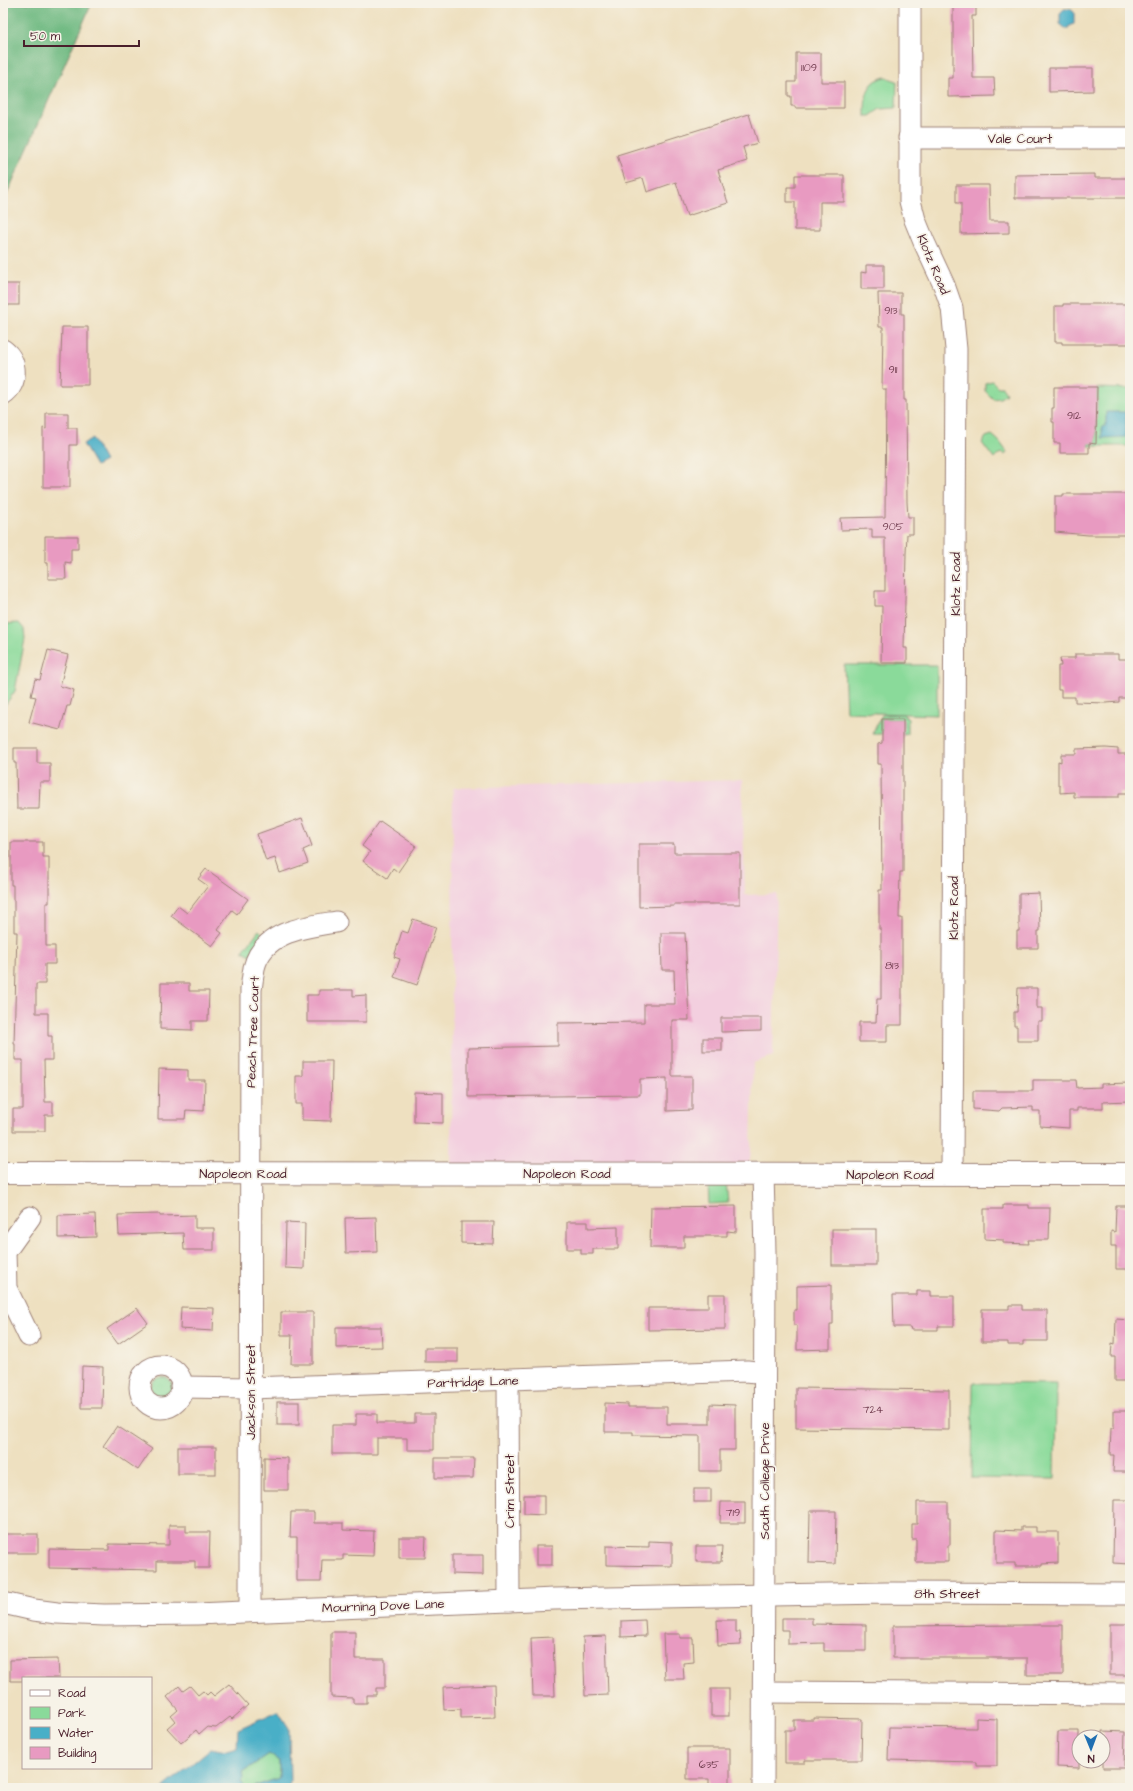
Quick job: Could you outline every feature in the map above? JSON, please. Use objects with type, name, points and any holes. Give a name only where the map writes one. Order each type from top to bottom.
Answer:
[{"type":"main road","name":"Napoleon Road","points":[[3,1173],[1130,1174]]},
{"type":"street","name":"Klotz Road","points":[[910,3],[910,201],[915,220],[944,285],[952,308],[956,349],[952,1174]]},
{"type":"street","name":"Vale Court","points":[[909,138],[1130,138]]},
{"type":"street","points":[[3,350],[12,360],[14,378],[11,386],[3,394]]},
{"type":"street","name":"Peach Tree Court","points":[[251,1173],[251,990],[254,967],[259,956],[267,945],[278,936],[306,927],[336,922]]},
{"type":"street","name":"Jackson Street","points":[[250,1611],[251,1173]]},
{"type":"street","name":"South College Drive","points":[[763,1174],[763,1788]]},
{"type":"street","points":[[29,1336],[6,1288],[5,1252],[30,1217]]},
{"type":"street","name":"Partridge Lane","points":[[181,1387],[250,1388],[747,1371],[764,1372]]},
{"type":"street","name":"Crim Street","points":[[508,1380],[509,1601]]},
{"type":"street","name":"8th Street","points":[[764,1595],[886,1593],[1130,1594]]},
{"type":"street","name":"Mourning Dove Lane","points":[[3,1603],[34,1610],[57,1613],[104,1615],[197,1614],[509,1601],[764,1595]]},
{"type":"street","points":[[763,1692],[1130,1694]]},
{"type":"shaded area","points":[[742,780],[745,895],[777,894],[773,1056],[753,1063],[751,1150],[748,1174],[451,1173],[453,788]]},
{"type":"green space","points":[[3,3],[92,3],[3,203]]},
{"type":"green space","points":[[885,77],[897,81],[896,108],[880,109],[870,116],[865,116],[865,103],[870,87],[878,79]]},
{"type":"green space","points":[[992,381],[998,387],[1002,387],[1006,394],[1000,398],[993,399],[985,391],[985,383]]},
{"type":"green space","points":[[1097,388],[1130,389],[1130,446],[1089,446],[1089,443],[1096,443]]},
{"type":"green space","points":[[992,435],[999,441],[1007,452],[1005,455],[1002,453],[999,454],[994,459],[982,443],[986,437]]},
{"type":"green space","points":[[19,623],[24,629],[25,639],[15,691],[3,708],[3,624]]},
{"type":"green space","points":[[844,665],[937,665],[937,715],[846,712]]},
{"type":"green space","points":[[903,714],[908,719],[908,733],[903,734],[903,719],[882,719],[882,734],[872,734],[882,715]]},
{"type":"green space","points":[[259,930],[265,936],[251,955],[243,951]]},
{"type":"green space","points":[[726,1181],[728,1203],[709,1204],[708,1185]]},
{"type":"green space","points":[[158,1377],[166,1377],[173,1384],[173,1392],[166,1399],[158,1399],[151,1392],[151,1384]]},
{"type":"green space","points":[[973,1383],[1056,1384],[1055,1479],[972,1478]]},
{"type":"green space","points":[[269,1754],[279,1761],[279,1778],[250,1788],[245,1788],[240,1781],[243,1777],[243,1772]]},
{"type":"water","points":[[1064,9],[1070,9],[1074,12],[1074,24],[1068,27],[1068,29],[1065,29],[1060,24],[1060,13]]},
{"type":"water","points":[[1106,412],[1126,412],[1126,437],[1102,438],[1102,428],[1106,425]]},
{"type":"water","points":[[92,438],[105,461],[96,466],[83,444]]},
{"type":"water","points":[[278,1711],[289,1728],[290,1782],[288,1788],[250,1788],[279,1778],[279,1761],[269,1754],[243,1772],[244,1777],[241,1781],[245,1788],[163,1788],[211,1748],[226,1751],[237,1748],[238,1729]]},
{"type":"building","points":[[953,3],[976,3],[976,16],[972,16],[973,78],[994,78],[995,96],[948,97],[948,78],[953,78]]},
{"type":"building","points":[[796,53],[821,53],[821,82],[844,82],[844,108],[795,108],[795,106],[791,106],[791,96],[788,96],[788,82],[796,82]]},
{"type":"building","points":[[1049,68],[1093,68],[1093,91],[1049,92]]},
{"type":"building","points":[[749,114],[758,143],[743,147],[747,161],[718,170],[728,203],[687,216],[676,182],[647,192],[643,178],[626,183],[617,155]]},
{"type":"building","points":[[1095,174],[1095,178],[1130,178],[1130,198],[1015,198],[1015,175]]},
{"type":"building","points":[[795,175],[844,175],[844,202],[820,202],[820,230],[795,230],[795,202],[787,202],[787,187],[795,187]]},
{"type":"building","points":[[956,185],[989,185],[990,221],[1009,221],[1009,233],[961,234],[961,203],[956,203]]},
{"type":"building","points":[[866,265],[884,265],[884,289],[861,289],[861,272],[866,273]]},
{"type":"building","points":[[3,284],[19,284],[19,305],[3,305]]},
{"type":"building","points":[[878,293],[901,293],[901,314],[904,314],[904,400],[906,400],[907,502],[908,517],[913,517],[913,534],[907,534],[906,553],[904,648],[907,648],[907,663],[881,663],[882,606],[875,606],[875,591],[885,591],[885,538],[872,538],[872,529],[841,530],[840,518],[885,517],[886,389],[882,389],[883,327],[879,327]]},
{"type":"building","points":[[1063,304],[1130,304],[1130,344],[1062,344],[1062,342],[1055,342],[1055,306],[1063,306]]},
{"type":"building","points":[[62,327],[88,327],[88,385],[60,385]]},
{"type":"building","points":[[1054,387],[1097,387],[1096,444],[1089,443],[1089,453],[1060,453],[1060,443],[1054,443],[1052,408],[1054,408]]},
{"type":"building","points":[[46,413],[68,413],[68,428],[77,428],[77,445],[70,445],[70,487],[43,487],[43,428],[46,429]]},
{"type":"building","points":[[1063,494],[1130,494],[1130,535],[1088,535],[1055,532],[1055,496],[1063,496]]},
{"type":"building","points":[[45,536],[78,536],[78,549],[71,549],[71,563],[65,562],[66,579],[48,579],[48,563],[45,563]]},
{"type":"building","points":[[48,650],[68,655],[60,686],[74,690],[70,706],[67,706],[60,730],[29,722],[36,697],[31,696],[35,679],[40,680]]},
{"type":"building","points":[[1075,654],[1118,654],[1118,659],[1130,659],[1130,698],[1119,698],[1119,702],[1106,703],[1075,702],[1075,697],[1061,697],[1061,690],[1058,690],[1058,666],[1061,666],[1060,658],[1075,658]]},
{"type":"building","points":[[882,719],[903,719],[903,872],[900,872],[899,918],[902,918],[902,1025],[887,1025],[887,1042],[859,1042],[859,1022],[876,1022],[877,999],[881,999],[881,929],[879,929],[879,890],[882,890],[881,764],[878,764],[878,744],[882,743]]},
{"type":"building","points":[[14,748],[37,748],[37,763],[50,763],[50,782],[40,782],[39,809],[17,809],[16,763],[14,763]]},
{"type":"building","points":[[1076,749],[1118,749],[1118,754],[1130,754],[1130,793],[1119,793],[1119,797],[1074,797],[1074,792],[1060,793],[1060,785],[1058,785],[1058,761],[1061,762],[1061,754],[1076,754]]},
{"type":"building","points":[[302,818],[312,846],[303,850],[308,863],[280,873],[275,858],[266,861],[257,834]]},
{"type":"building","points":[[380,821],[416,846],[398,872],[393,868],[387,878],[363,861],[370,852],[362,846]]},
{"type":"building","points":[[11,842],[43,842],[43,857],[49,857],[49,903],[46,903],[46,946],[55,946],[55,964],[45,964],[45,984],[36,984],[36,1013],[48,1013],[48,1036],[52,1036],[52,1060],[44,1060],[45,1102],[53,1102],[53,1115],[45,1115],[45,1131],[13,1131],[13,1109],[23,1109],[23,1060],[15,1060],[14,1044],[17,932],[14,932],[14,900],[13,885],[11,885]]},
{"type":"building","points":[[639,844],[674,844],[674,853],[740,853],[740,904],[674,904],[674,906],[639,907]]},
{"type":"building","points":[[206,869],[248,899],[237,914],[232,910],[218,930],[222,933],[212,946],[171,916],[178,906],[187,913],[208,886],[198,879]]},
{"type":"building","points":[[1039,893],[1040,931],[1038,931],[1038,948],[1017,948],[1017,931],[1019,931],[1019,894]]},
{"type":"building","points":[[413,919],[436,927],[417,985],[394,977],[400,959],[394,957],[402,931],[408,933]]},
{"type":"building","points":[[661,933],[685,933],[689,1020],[672,1020],[672,1076],[692,1076],[692,1110],[667,1111],[667,1078],[640,1079],[640,1095],[468,1097],[468,1048],[558,1046],[558,1023],[644,1022],[644,1004],[675,1004],[674,970],[662,970]]},
{"type":"building","points":[[161,983],[189,983],[189,991],[209,991],[208,1021],[192,1021],[192,1030],[160,1029]]},
{"type":"building","points":[[1018,988],[1037,988],[1037,1008],[1042,1008],[1042,1021],[1038,1021],[1038,1041],[1017,1041],[1017,1026],[1014,1026],[1014,1012],[1017,1012]]},
{"type":"building","points":[[319,990],[353,990],[353,996],[366,995],[366,1022],[307,1022],[307,995],[319,995]]},
{"type":"building","points":[[721,1018],[761,1018],[761,1031],[721,1032]]},
{"type":"building","points":[[703,1038],[722,1038],[722,1051],[703,1051]]},
{"type":"building","points":[[303,1061],[332,1061],[331,1121],[302,1120],[302,1104],[296,1104],[296,1076],[303,1076]]},
{"type":"building","points":[[159,1069],[188,1070],[188,1080],[205,1080],[204,1111],[186,1110],[185,1119],[158,1119]]},
{"type":"building","points":[[1033,1080],[1076,1080],[1077,1088],[1101,1087],[1101,1084],[1129,1083],[1130,1101],[1103,1102],[1103,1108],[1077,1108],[1077,1111],[1069,1111],[1069,1128],[1040,1126],[1040,1111],[1033,1111],[1033,1107],[1002,1108],[999,1111],[973,1109],[973,1091],[1033,1091]]},
{"type":"building","points":[[414,1092],[443,1093],[443,1123],[414,1122]]},
{"type":"building","points":[[1003,1205],[1029,1205],[1029,1208],[1050,1208],[1049,1240],[1028,1240],[1029,1244],[1003,1243],[1003,1240],[984,1239],[984,1209],[1003,1209]]},
{"type":"building","points":[[736,1206],[736,1232],[727,1231],[727,1236],[684,1236],[684,1248],[650,1248],[651,1207]]},
{"type":"building","points":[[1116,1206],[1130,1206],[1130,1269],[1116,1269],[1116,1246],[1111,1246],[1111,1231],[1115,1232]]},
{"type":"building","points":[[95,1214],[96,1237],[58,1238],[58,1215]]},
{"type":"building","points":[[160,1214],[160,1216],[195,1215],[195,1228],[214,1228],[214,1250],[184,1250],[183,1233],[119,1235],[118,1215]]},
{"type":"building","points":[[376,1217],[377,1252],[346,1253],[345,1218]]},
{"type":"building","points":[[286,1222],[305,1223],[304,1269],[285,1268]]},
{"type":"building","points":[[461,1222],[494,1222],[493,1244],[461,1243]]},
{"type":"building","points":[[567,1222],[588,1222],[588,1228],[618,1227],[618,1249],[593,1249],[593,1254],[581,1254],[581,1249],[567,1249]]},
{"type":"building","points":[[832,1229],[876,1229],[876,1265],[832,1265]]},
{"type":"building","points":[[831,1285],[831,1310],[833,1310],[833,1324],[830,1324],[830,1349],[797,1350],[797,1325],[794,1325],[794,1310],[797,1310],[797,1286]]},
{"type":"building","points":[[917,1291],[931,1291],[931,1296],[954,1296],[954,1326],[938,1326],[938,1330],[911,1330],[910,1327],[894,1327],[893,1295],[917,1295]]},
{"type":"building","points":[[708,1294],[725,1294],[725,1329],[648,1330],[648,1308],[708,1308]]},
{"type":"building","points":[[1009,1305],[1022,1305],[1022,1310],[1047,1310],[1047,1341],[1023,1341],[1023,1345],[1008,1345],[1008,1342],[982,1342],[982,1309],[1009,1309]]},
{"type":"building","points":[[181,1307],[214,1308],[213,1331],[180,1329]]},
{"type":"building","points":[[137,1308],[148,1323],[118,1344],[107,1329]]},
{"type":"building","points":[[281,1312],[313,1312],[313,1364],[291,1364],[292,1335],[281,1335]]},
{"type":"building","points":[[1116,1319],[1130,1320],[1130,1381],[1115,1381],[1115,1357],[1111,1357],[1112,1343],[1115,1344]]},
{"type":"building","points":[[336,1327],[381,1327],[382,1347],[336,1348]]},
{"type":"building","points":[[425,1348],[458,1348],[458,1362],[425,1362]]},
{"type":"building","points":[[82,1366],[103,1367],[102,1408],[81,1408]]},
{"type":"building","points":[[796,1388],[949,1390],[949,1430],[796,1428]]},
{"type":"building","points":[[277,1402],[299,1402],[299,1425],[277,1425]]},
{"type":"building","points":[[605,1403],[628,1404],[628,1407],[667,1407],[667,1424],[710,1424],[710,1404],[735,1405],[735,1450],[720,1450],[720,1471],[700,1471],[700,1436],[633,1435],[633,1432],[605,1432]]},
{"type":"building","points":[[1114,1411],[1130,1411],[1130,1472],[1113,1472],[1114,1455],[1110,1455],[1111,1428],[1114,1428]]},
{"type":"building","points":[[356,1414],[377,1414],[377,1423],[415,1423],[415,1414],[434,1414],[434,1450],[407,1450],[407,1438],[377,1438],[377,1454],[332,1454],[332,1425],[356,1425]]},
{"type":"building","points":[[117,1426],[152,1449],[138,1470],[103,1446]]},
{"type":"building","points":[[178,1447],[216,1447],[216,1474],[178,1474]]},
{"type":"building","points":[[264,1457],[288,1458],[288,1490],[264,1490]]},
{"type":"building","points":[[435,1458],[474,1458],[473,1478],[435,1478]]},
{"type":"building","points":[[694,1489],[711,1489],[711,1502],[694,1502]]},
{"type":"building","points":[[524,1495],[544,1495],[544,1515],[524,1514]]},
{"type":"building","points":[[1114,1500],[1130,1500],[1130,1564],[1113,1563]]},
{"type":"building","points":[[721,1502],[745,1502],[745,1523],[720,1523]]},
{"type":"building","points":[[917,1502],[948,1502],[948,1518],[950,1518],[950,1545],[948,1545],[948,1562],[916,1562],[916,1539],[912,1539],[912,1524],[917,1524]]},
{"type":"building","points":[[810,1511],[836,1511],[835,1564],[809,1563]]},
{"type":"building","points":[[291,1512],[314,1512],[314,1523],[343,1523],[343,1530],[374,1531],[373,1556],[343,1555],[343,1560],[322,1560],[321,1581],[297,1581],[297,1537],[290,1537]]},
{"type":"building","points":[[169,1525],[186,1525],[186,1532],[210,1532],[209,1568],[195,1568],[195,1561],[157,1561],[157,1570],[49,1568],[49,1549],[109,1550],[109,1544],[169,1545]]},
{"type":"building","points":[[1021,1527],[1036,1527],[1036,1532],[1058,1532],[1058,1563],[1042,1564],[1042,1566],[1015,1566],[1015,1563],[996,1563],[996,1530],[1021,1531]]},
{"type":"building","points":[[3,1534],[38,1534],[38,1553],[3,1553]]},
{"type":"building","points":[[399,1537],[426,1537],[425,1558],[399,1558]]},
{"type":"building","points":[[649,1541],[672,1542],[672,1566],[606,1565],[606,1546],[649,1547]]},
{"type":"building","points":[[536,1546],[552,1546],[552,1565],[536,1565]]},
{"type":"building","points":[[696,1546],[722,1546],[721,1562],[696,1562]]},
{"type":"building","points":[[452,1555],[483,1555],[483,1575],[452,1574]]},
{"type":"building","points":[[782,1618],[812,1618],[812,1624],[866,1625],[866,1651],[824,1651],[824,1643],[788,1644],[788,1630],[782,1630]]},
{"type":"building","points":[[645,1620],[646,1636],[621,1637],[621,1621]]},
{"type":"building","points":[[717,1620],[736,1620],[736,1632],[740,1632],[741,1645],[718,1646]]},
{"type":"building","points":[[1110,1624],[1130,1624],[1130,1675],[1110,1675]]},
{"type":"building","points":[[1063,1625],[1063,1675],[1027,1675],[1027,1658],[893,1658],[893,1626]]},
{"type":"building","points":[[331,1632],[355,1632],[355,1659],[385,1659],[385,1688],[376,1688],[376,1695],[367,1695],[367,1703],[353,1703],[353,1698],[331,1697]]},
{"type":"building","points":[[663,1634],[680,1634],[680,1638],[693,1638],[694,1662],[683,1663],[684,1679],[665,1679]]},
{"type":"building","points":[[606,1636],[608,1695],[585,1696],[583,1637]]},
{"type":"building","points":[[553,1637],[555,1696],[533,1696],[531,1638]]},
{"type":"building","points":[[58,1659],[59,1677],[22,1677],[22,1681],[10,1681],[10,1660]]},
{"type":"building","points":[[229,1684],[248,1705],[232,1719],[230,1717],[216,1728],[207,1727],[199,1734],[196,1730],[181,1743],[167,1728],[175,1721],[171,1716],[178,1710],[167,1697],[179,1686],[183,1691],[190,1686],[198,1695],[203,1691],[207,1695],[210,1692],[214,1696]]},
{"type":"building","points":[[494,1685],[495,1717],[461,1718],[461,1709],[444,1710],[443,1687]]},
{"type":"building","points":[[711,1689],[729,1689],[729,1716],[711,1716]]},
{"type":"building","points":[[814,1718],[862,1719],[861,1760],[805,1760],[805,1763],[785,1763],[785,1730],[794,1730],[794,1720],[814,1720]]},
{"type":"building","points":[[976,1718],[997,1719],[997,1766],[976,1766],[976,1762],[888,1760],[889,1727],[976,1728]]},
{"type":"building","points":[[1058,1731],[1071,1731],[1071,1768],[1057,1767]]},
{"type":"building","points":[[1111,1731],[1125,1732],[1124,1768],[1111,1768]]},
{"type":"building","points":[[687,1748],[730,1748],[730,1788],[709,1788],[709,1779],[687,1779]]}]
